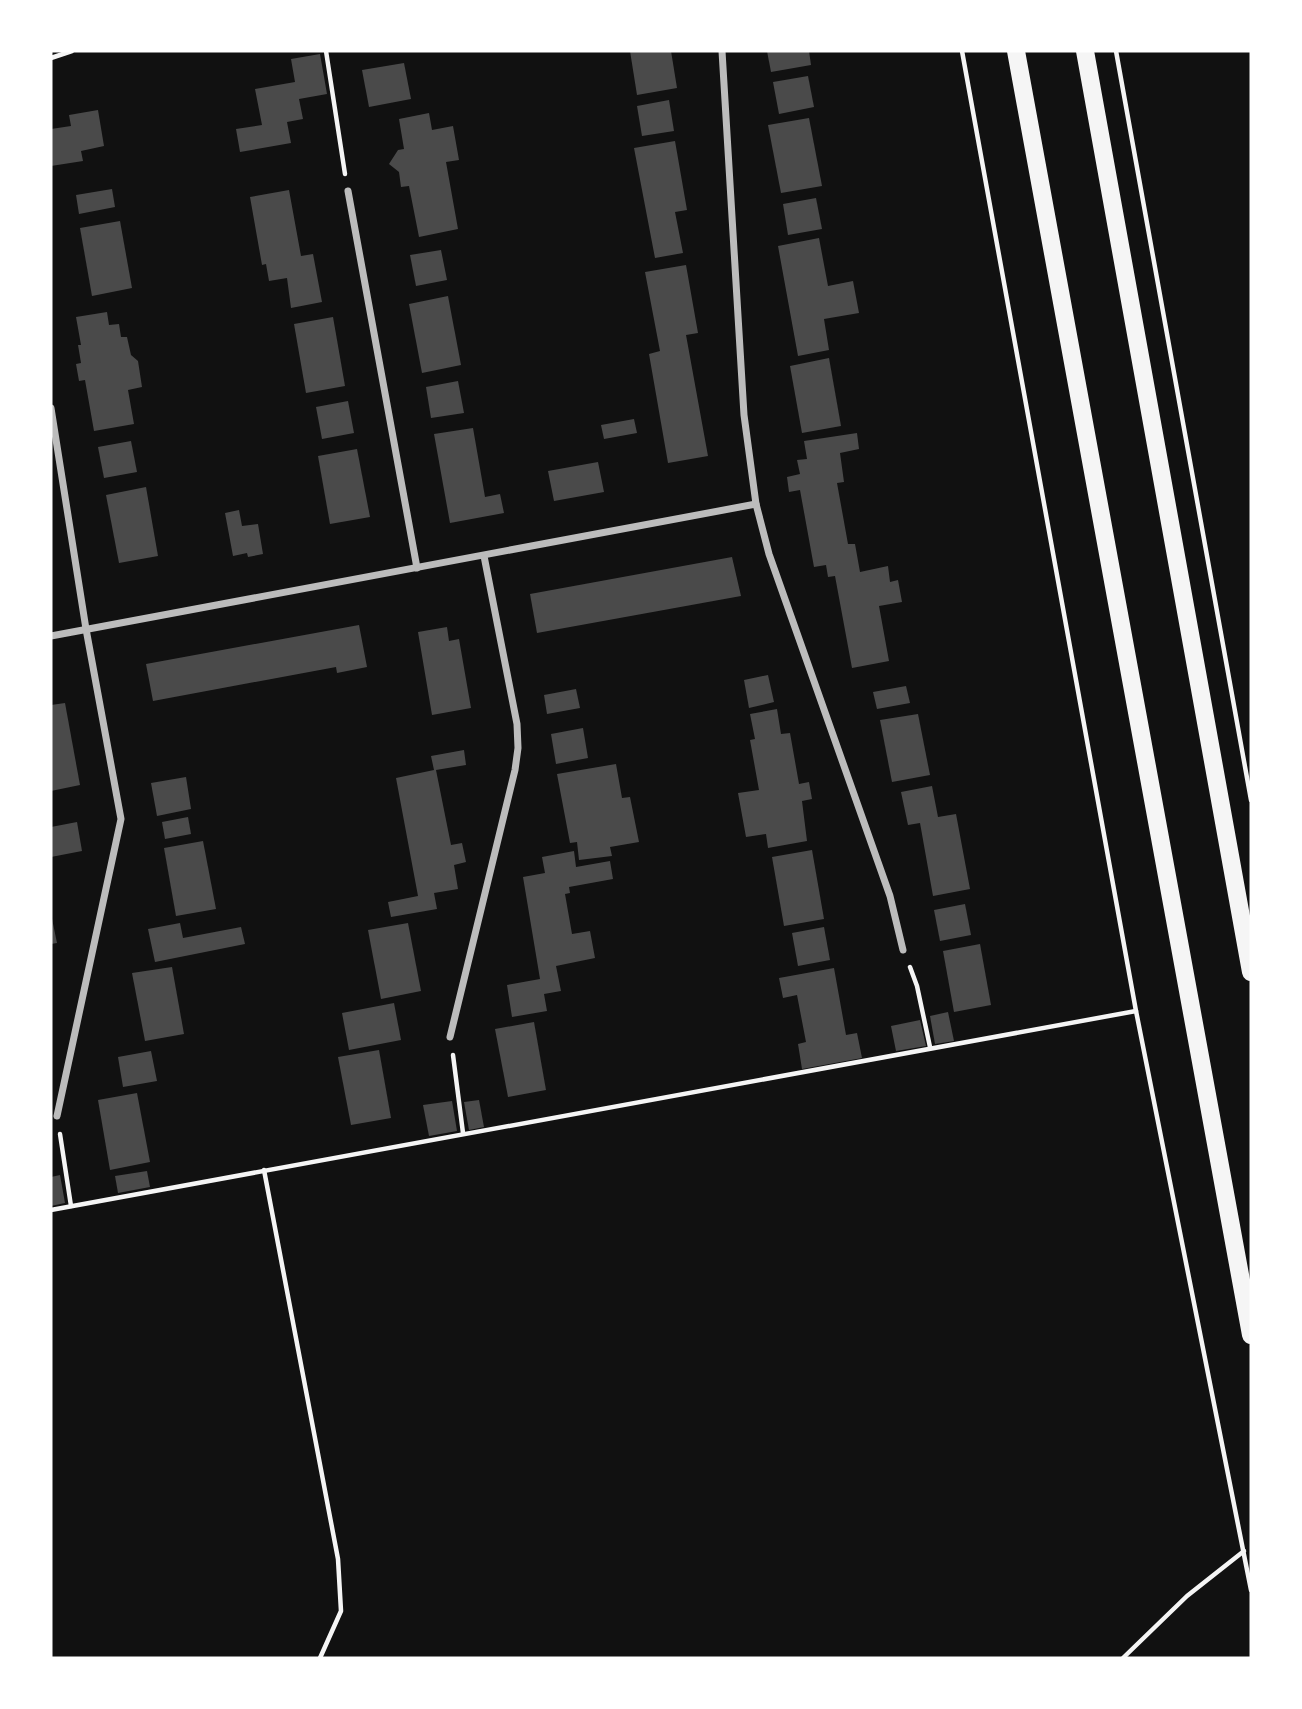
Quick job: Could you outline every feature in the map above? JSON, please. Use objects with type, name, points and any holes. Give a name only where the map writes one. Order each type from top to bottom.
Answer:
[{"type":"main road","points":[[1016,51],[1251,1335]]},
{"type":"main road","points":[[1085,51],[1251,972]]},
{"type":"street","points":[[722,51],[744,415],[756,504],[769,554],[890,896],[903,950]]},
{"type":"street","points":[[348,191],[417,568]]},
{"type":"street","points":[[51,408],[86,629],[121,819],[57,1116]]},
{"type":"street","points":[[51,636],[756,504]]},
{"type":"street","points":[[450,1037],[515,771],[518,748],[517,724],[484,556]]},
{"type":"path","points":[[51,58],[72,51]]},
{"type":"path","points":[[326,51],[348,191]]},
{"type":"path","points":[[962,51],[1136,1011],[1251,1590]]},
{"type":"path","points":[[1116,51],[1251,800]]},
{"type":"path","points":[[903,950],[917,986],[930,1048]]},
{"type":"path","points":[[51,1210],[1136,1011]]},
{"type":"path","points":[[450,1037],[463,1133]]},
{"type":"path","points":[[57,1116],[71,1206]]},
{"type":"path","points":[[264,1170],[338,1559],[341,1611],[320,1658]]},
{"type":"path","points":[[1123,1658],[1187,1596],[1244,1551]]},
{"type":"building","points":[[630,51],[671,51],[677,88],[637,95]]},
{"type":"building","points":[[767,51],[809,51],[811,65],[771,72]]},
{"type":"building","points":[[320,54],[327,94],[299,99],[303,119],[287,122],[291,143],[240,152],[236,129],[262,125],[255,89],[295,82],[291,59]]},
{"type":"building","points":[[404,63],[411,99],[369,107],[362,70]]},
{"type":"building","points":[[808,76],[814,107],[779,114],[773,82]]},
{"type":"building","points":[[669,100],[674,131],[642,136],[637,106]]},
{"type":"building","points":[[98,110],[104,146],[81,151],[83,161],[51,166],[51,129],[71,126],[69,115]]},
{"type":"building","points":[[429,113],[432,130],[453,126],[459,160],[446,162],[458,229],[419,237],[409,186],[401,187],[399,172],[389,164],[398,150],[404,149],[399,119]]},
{"type":"building","points":[[809,118],[822,186],[781,193],[768,125]]},
{"type":"building","points":[[675,141],[687,210],[675,212],[683,253],[655,258],[634,148]]},
{"type":"building","points":[[112,189],[115,207],[79,214],[76,195]]},
{"type":"building","points":[[289,190],[301,256],[313,254],[322,302],[291,308],[287,278],[269,281],[266,264],[262,265],[250,197]]},
{"type":"building","points":[[816,198],[822,229],[788,235],[783,204]]},
{"type":"building","points":[[120,221],[132,288],[92,296],[80,228]]},
{"type":"building","points":[[819,238],[828,286],[853,281],[859,313],[824,319],[829,350],[798,356],[778,246]]},
{"type":"building","points":[[441,250],[447,280],[416,286],[410,255]]},
{"type":"building","points":[[686,265],[698,333],[686,335],[708,456],[668,463],[649,354],[660,351],[645,272]]},
{"type":"building","points":[[448,296],[461,365],[422,373],[409,304]]},
{"type":"building","points":[[107,312],[109,325],[119,324],[121,337],[127,337],[131,355],[138,361],[142,387],[128,390],[134,424],[94,431],[85,380],[79,381],[76,364],[81,363],[78,345],[81,345],[76,317]]},
{"type":"building","points":[[333,317],[345,386],[306,393],[294,324]]},
{"type":"building","points":[[829,358],[841,426],[802,433],[790,366]]},
{"type":"building","points":[[458,381],[464,413],[431,418],[426,387]]},
{"type":"building","points":[[348,401],[354,433],[322,439],[316,407]]},
{"type":"building","points":[[634,419],[637,433],[604,439],[601,425]]},
{"type":"building","points":[[473,428],[485,497],[500,494],[504,513],[450,523],[434,434]]},
{"type":"building","points":[[857,433],[859,449],[840,453],[844,482],[837,483],[848,544],[855,544],[860,572],[888,566],[890,582],[898,580],[902,602],[879,606],[889,661],[852,668],[835,576],[828,577],[826,565],[814,567],[800,490],[789,492],[787,477],[800,474],[797,460],[807,459],[804,441]]},
{"type":"building","points":[[131,441],[137,472],[104,478],[98,447]]},
{"type":"building","points":[[357,449],[370,517],[330,524],[318,456]]},
{"type":"building","points":[[598,462],[604,492],[554,501],[548,471]]},
{"type":"building","points":[[146,487],[158,556],[119,563],[106,495]]},
{"type":"building","points":[[239,510],[242,526],[258,524],[263,554],[233,556],[225,513]]},
{"type":"building","points":[[732,557],[741,596],[537,633],[530,594]]},
{"type":"building","points":[[359,625],[367,667],[337,673],[336,667],[153,701],[146,664]]},
{"type":"building","points":[[447,627],[449,641],[459,639],[471,708],[432,715],[418,632]]},
{"type":"building","points":[[768,675],[774,702],[749,708],[744,680]]},
{"type":"building","points":[[906,686],[910,703],[877,709],[873,692]]},
{"type":"building","points":[[576,689],[580,708],[547,714],[544,695]]},
{"type":"building","points":[[65,703],[80,785],[51,791],[51,705]]},
{"type":"building","points":[[777,709],[781,734],[790,733],[799,784],[809,782],[812,799],[802,801],[807,841],[768,848],[766,834],[746,837],[738,793],[759,790],[750,740],[755,739],[750,714]]},
{"type":"building","points":[[918,714],[930,775],[892,782],[880,720]]},
{"type":"building","points":[[583,728],[588,758],[556,764],[551,734]]},
{"type":"building","points":[[464,750],[466,765],[436,770],[451,845],[462,843],[466,862],[454,865],[458,889],[434,893],[437,909],[391,917],[388,902],[418,896],[396,778],[434,770],[431,756]]},
{"type":"building","points":[[616,764],[622,798],[630,797],[639,842],[610,847],[612,856],[579,860],[577,842],[570,843],[557,774]]},
{"type":"building","points":[[186,777],[191,809],[157,816],[151,783]]},
{"type":"building","points":[[932,786],[938,817],[956,814],[970,889],[933,896],[920,823],[908,825],[901,792]]},
{"type":"building","points":[[188,817],[191,834],[165,839],[162,822]]},
{"type":"building","points":[[77,822],[82,851],[51,857],[51,827]]},
{"type":"building","points":[[203,841],[216,909],[176,916],[164,848]]},
{"type":"building","points":[[812,850],[824,919],[784,926],[772,857]]},
{"type":"building","points":[[574,851],[576,867],[610,861],[613,879],[569,887],[570,893],[565,894],[572,934],[590,931],[595,958],[556,966],[561,991],[544,994],[547,1011],[512,1017],[507,985],[540,979],[523,877],[545,873],[542,857]]},
{"type":"building","points":[[965,904],[971,935],[940,941],[934,910]]},
{"type":"building","points":[[51,914],[57,943],[51,944]]},
{"type":"building","points":[[180,923],[183,938],[241,927],[245,944],[155,962],[148,929]]},
{"type":"building","points":[[408,923],[421,991],[381,999],[368,930]]},
{"type":"building","points":[[824,927],[830,960],[798,966],[792,933]]},
{"type":"building","points":[[980,944],[991,1005],[954,1012],[943,951]]},
{"type":"building","points":[[172,967],[184,1034],[145,1041],[132,973]]},
{"type":"building","points":[[834,968],[846,1035],[857,1033],[862,1058],[802,1069],[798,1044],[806,1042],[797,995],[783,998],[779,978]]},
{"type":"building","points":[[394,1003],[401,1040],[349,1050],[342,1013]]},
{"type":"building","points":[[948,1012],[954,1041],[935,1044],[930,1016]]},
{"type":"building","points":[[920,1020],[926,1046],[896,1051],[891,1026]]},
{"type":"building","points":[[534,1022],[546,1090],[508,1097],[495,1029]]},
{"type":"building","points":[[379,1050],[391,1118],[351,1125],[338,1057]]},
{"type":"building","points":[[151,1051],[157,1081],[123,1087],[118,1057]]},
{"type":"building","points":[[137,1093],[150,1162],[110,1170],[98,1100]]},
{"type":"building","points":[[479,1100],[484,1127],[469,1130],[464,1102]]},
{"type":"building","points":[[452,1101],[457,1131],[429,1136],[423,1105]]},
{"type":"building","points":[[147,1171],[150,1187],[118,1193],[115,1176]]},
{"type":"building","points":[[60,1175],[65,1203],[51,1206],[51,1177]]}]
